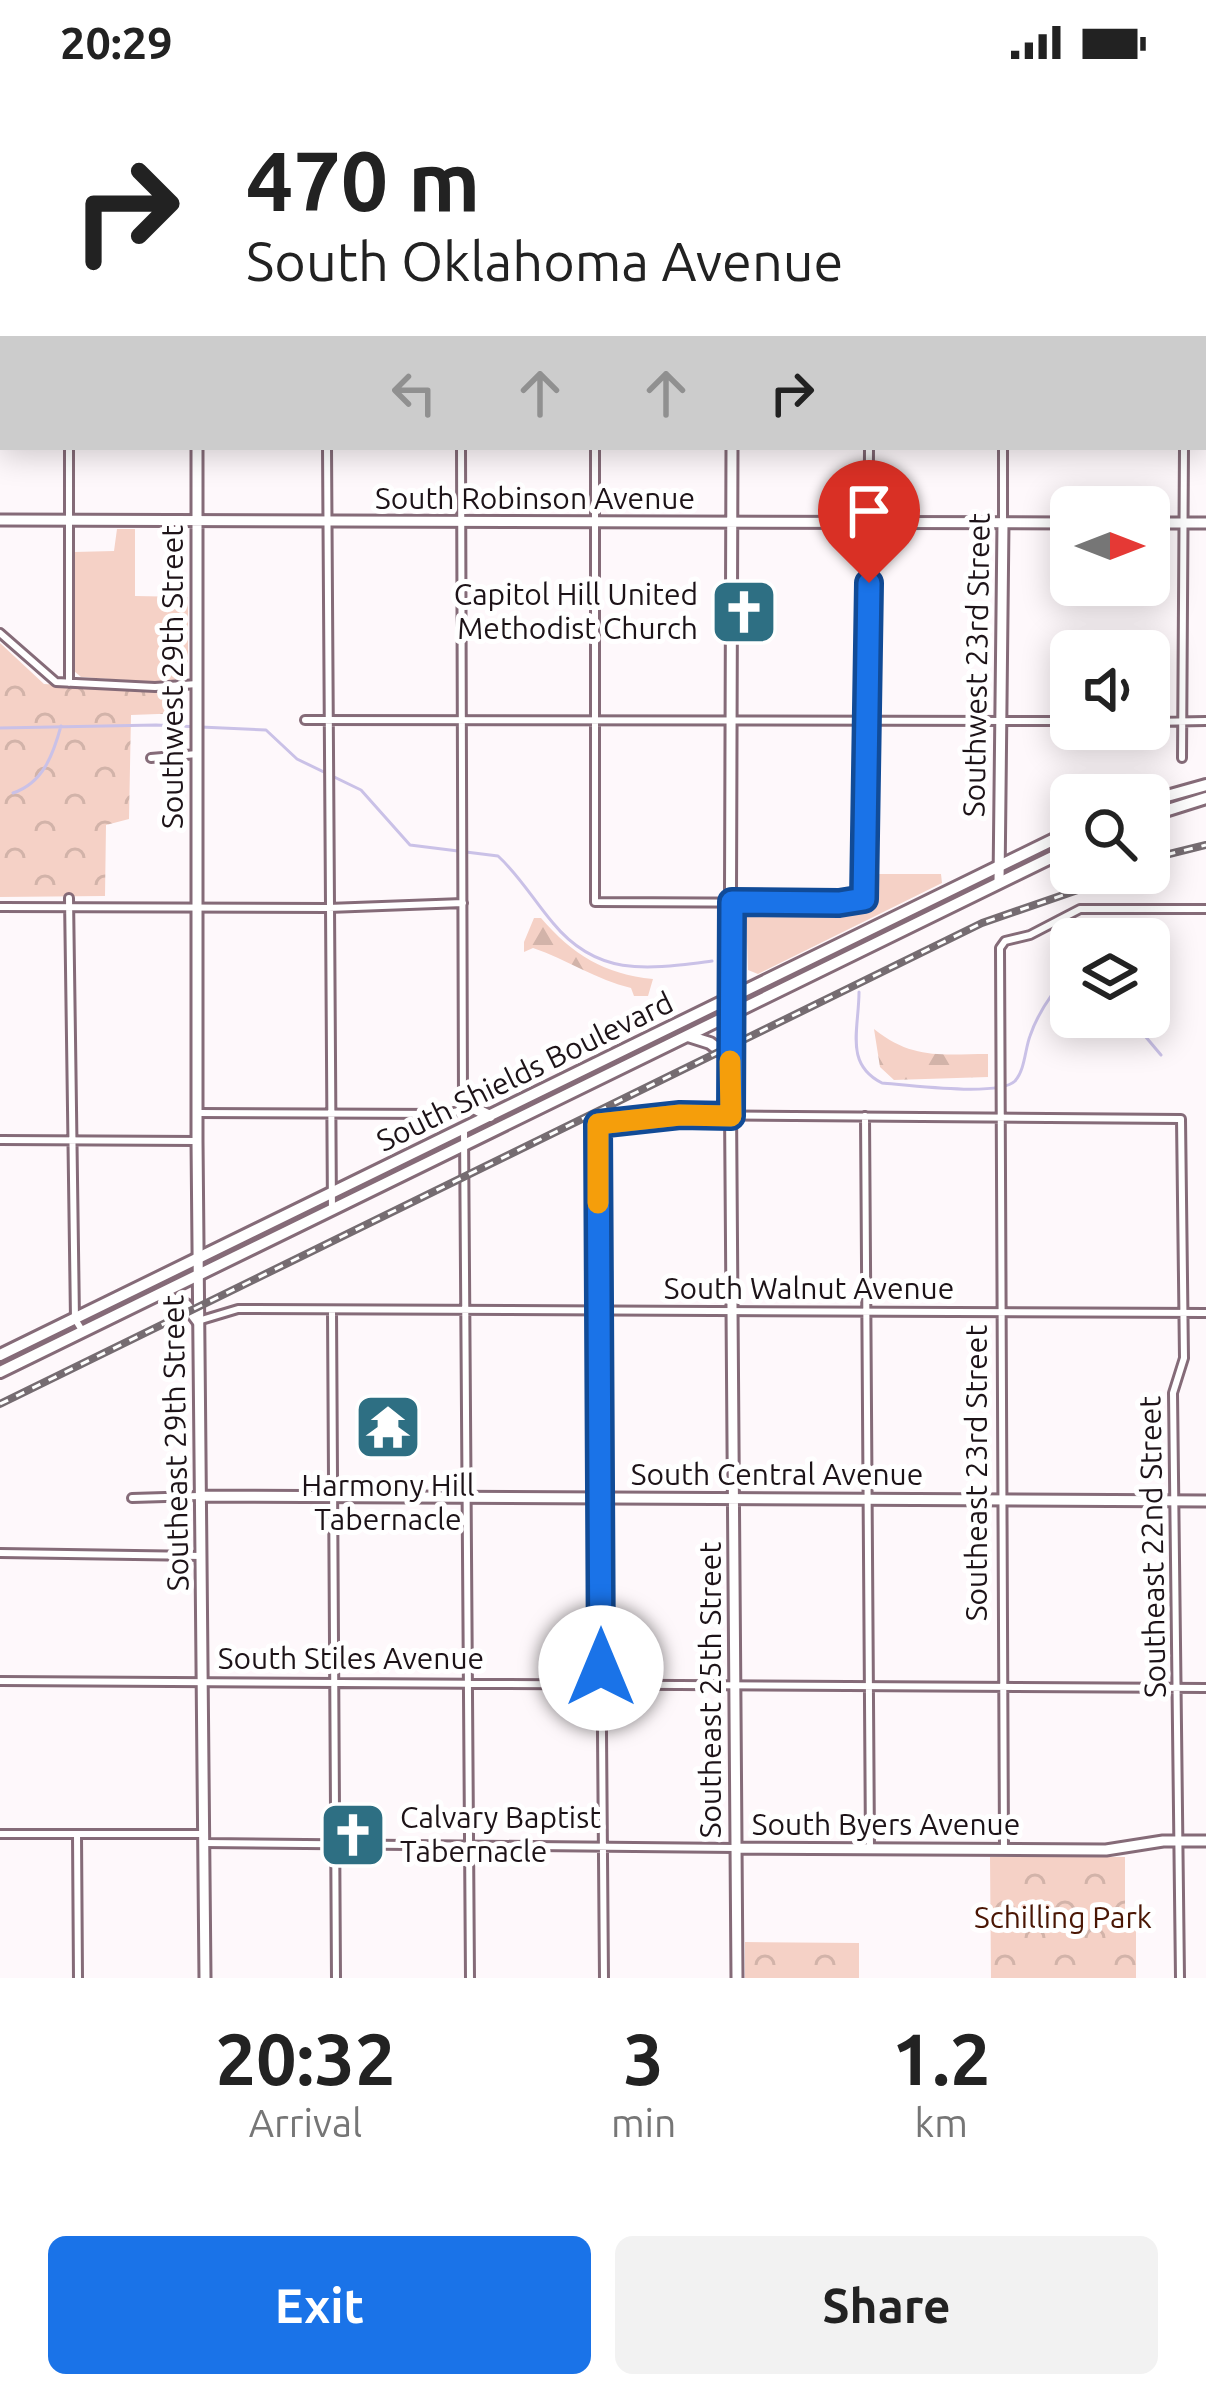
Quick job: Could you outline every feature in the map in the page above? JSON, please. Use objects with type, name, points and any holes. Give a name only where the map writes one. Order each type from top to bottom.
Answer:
[{"type":"main road","name":"Southwest 29th Street","points":[[197,450],[197,907]]},
{"type":"main road","name":"Southeast 25th Street","points":[[732,450],[730,1058],[737,1978]]},
{"type":"main road","name":"South Robinson Avenue","points":[[0,520],[1050,523]]},
{"type":"main road","name":"Southwest 23rd Street","points":[[999,884],[1003,523]]},
{"type":"main road","points":[[1170,523],[1206,524]]},
{"type":"main road","points":[[1170,795],[1206,785]]},
{"type":"main road","points":[[1170,809],[1206,798]]},
{"type":"main road","name":"South Shields Boulevard","points":[[0,1354],[1050,841]]},
{"type":"main road","name":"South Shields Boulevard","points":[[0,1372],[1050,858]]},
{"type":"main road","name":"Southeast 29th Street","points":[[197,907],[205,1978]]},
{"type":"main road","points":[[688,1036],[710,1043],[730,1058]]},
{"type":"main road","points":[[601,1061],[608,1075]]},
{"type":"main road","points":[[463,1103],[490,1117]]},
{"type":"main road","points":[[160,1294],[186,1305],[198,1321]]},
{"type":"main road","name":"South Central Avenue","points":[[202,1496],[1206,1502]]},
{"type":"main road","name":"South Byers Avenue","points":[[736,1848],[1106,1850],[1206,1841]]},
{"type":"street","points":[[69,450],[69,683]]},
{"type":"street","points":[[327,450],[332,1210]]},
{"type":"street","points":[[196,1113],[446,1114],[458,1111],[463,1103],[461,450]]},
{"type":"street","points":[[595,450],[595,902],[839,903],[864,899],[869,450]]},
{"type":"street","name":"Southwest 23rd Street","points":[[1003,450],[1003,523]]},
{"type":"street","points":[[1182,758],[1184,450]]},
{"type":"street","points":[[0,633],[48,677],[69,683],[197,684]]},
{"type":"street","points":[[304,720],[1050,721]]},
{"type":"street","points":[[1170,722],[1206,721]]},
{"type":"street","points":[[151,758],[197,749]]},
{"type":"street","points":[[0,907],[69,902],[328,908],[463,903]]},
{"type":"street","points":[[69,902],[75,1319],[82,1332]]},
{"type":"street","name":"Southeast 23rd Street","points":[[1004,1849],[999,953],[1005,941],[1030,935],[1080,909],[1206,909]]},
{"type":"street","points":[[604,1978],[598,1124],[680,1115],[999,1118]]},
{"type":"street","points":[[865,1116],[870,1848]]},
{"type":"street","name":"Southeast 22nd Street","points":[[999,1118],[1181,1119],[1184,1364],[1173,1393],[1180,1978]]},
{"type":"street","points":[[464,1129],[470,1978]]},
{"type":"street","points":[[0,1140],[196,1141]]},
{"type":"street","name":"South Walnut Avenue","points":[[198,1321],[238,1309],[1206,1313]]},
{"type":"street","points":[[332,1310],[336,1978]]},
{"type":"street","name":"South Central Avenue","points":[[132,1498],[202,1496]]},
{"type":"street","points":[[0,1553],[202,1556]]},
{"type":"street","name":"South Stiles Avenue","points":[[0,1681],[1206,1688]]},
{"type":"street","name":"South Byers Avenue","points":[[0,1834],[335,1844],[736,1848]]},
{"type":"street","points":[[76,1834],[78,1978]]},
{"type":"green space","points":[[117,529],[135,529],[135,596],[188,597],[188,671],[183,679],[81,677],[74,671],[74,552],[114,551]]},
{"type":"green space","points":[[0,643],[44,684],[185,692],[185,713],[131,715],[129,819],[106,825],[105,896],[0,897]]},
{"type":"green space","points":[[872,874],[941,874],[942,883],[758,974],[748,970],[746,911],[862,908],[875,898]]},
{"type":"green space","points":[[534,918],[541,918],[591,960],[619,973],[653,979],[648,996],[634,996],[631,988],[533,948],[524,952]]},
{"type":"green space","points":[[874,1029],[915,1051],[988,1054],[988,1077],[894,1080],[880,1067]]},
{"type":"green space","name":"Schilling Park","points":[[990,1857],[1125,1857],[1125,1920],[1136,1921],[1136,1978],[991,1978]]},
{"type":"green space","points":[[745,1942],[859,1943],[859,1978],[745,1978]]},
{"type":"waterway","points":[[0,728],[156,725],[266,730],[297,759],[361,790],[410,845],[498,856],[553,923],[588,953],[626,966],[712,961]]},
{"type":"waterway","points":[[13,793],[39,775],[61,726]]},
{"type":"waterway","points":[[859,992],[856,1044],[870,1075],[882,1083],[952,1089],[991,1088],[1015,1081],[1037,1018],[1050,998]]},
{"type":"waterway","points":[[1147,1038],[1161,1055]]},
{"type":"railway","points":[[1170,854],[1206,845]]},
{"type":"railway","points":[[0,1404],[982,923],[1066,894]]},
{"type":"slow traffic","points":[[598,1203],[598,1124],[680,1115],[731,1116],[730,1061]]},
{"type":"place","name":"Capitol Hill United Methodist Church","points":[[744,612]]},
{"type":"place","name":"Harmony Hill Tabernacle","points":[[388,1427]]},
{"type":"place","name":"Calvary Baptist Tabernacle","points":[[353,1835]]},
{"type":"route","points":[[601,1668],[598,1124],[680,1115],[731,1116],[732,902],[864,899],[869,583]]}]
